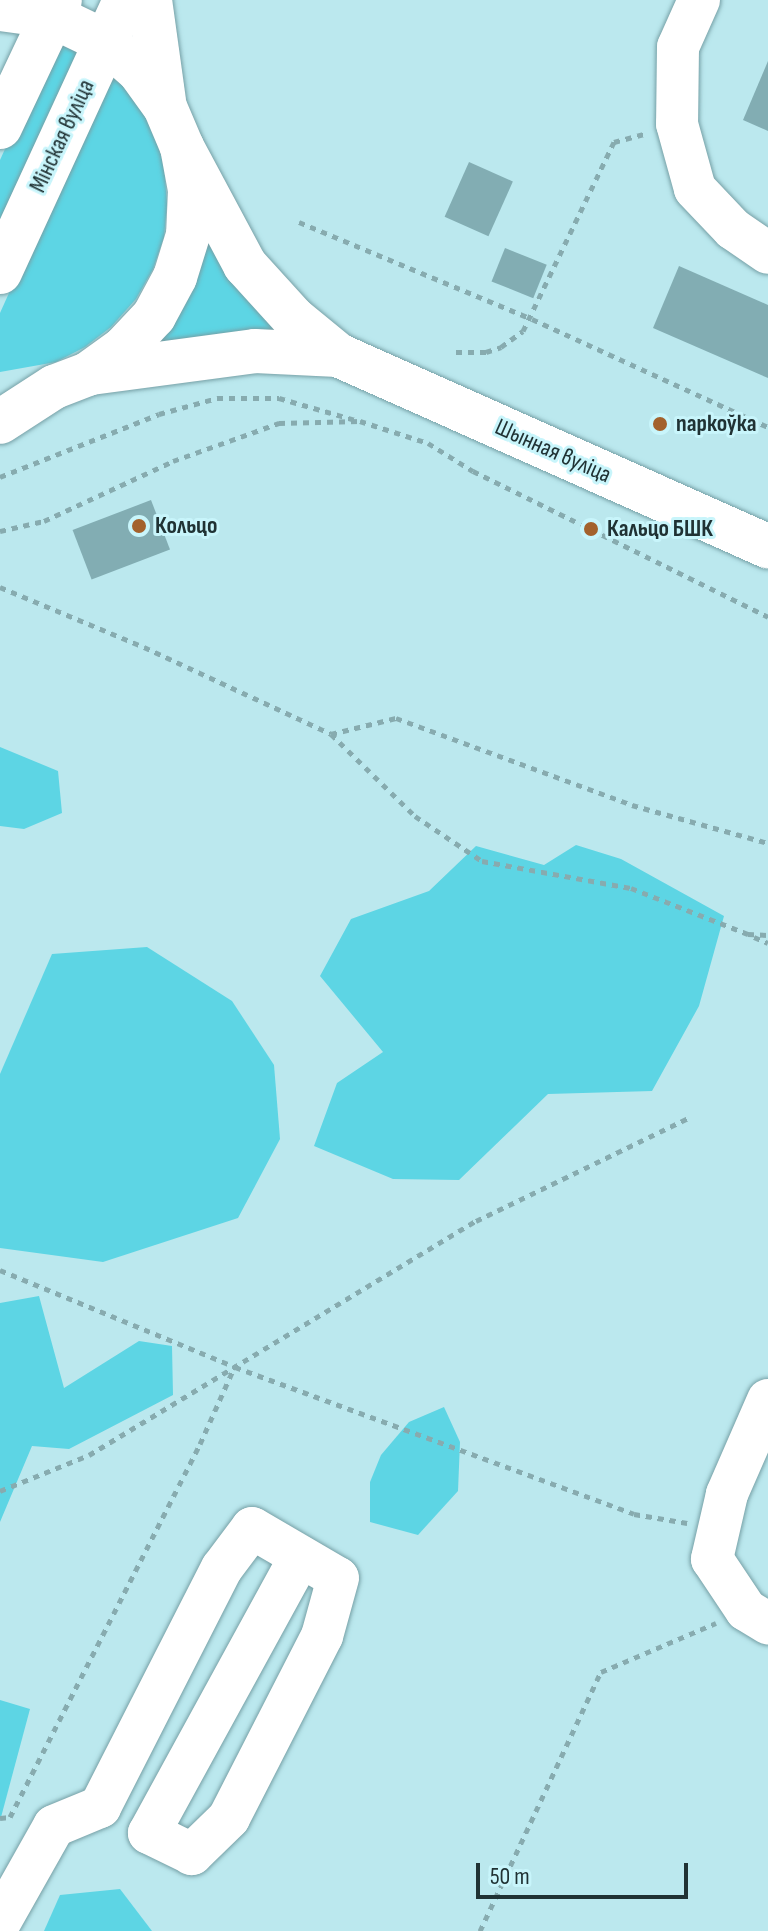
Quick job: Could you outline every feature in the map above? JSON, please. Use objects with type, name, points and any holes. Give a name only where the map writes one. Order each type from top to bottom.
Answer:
[{"type":"main road","name":"Мінская вуліца","points":[[0,272],[125,0]]},
{"type":"main road","points":[[150,0],[165,107]]},
{"type":"main road","points":[[0,127],[56,8]]},
{"type":"main road","points":[[0,9],[56,8],[106,42],[139,71],[165,107],[182,147],[190,190],[188,235],[175,277],[144,327],[124,348],[0,422]]},
{"type":"main road","name":"Шынная вуліца","points":[[182,147],[245,265],[293,318],[338,355],[768,546]]},
{"type":"main road","name":"Шынная вуліца","points":[[0,395],[255,351],[338,355]]},
{"type":"lane","points":[[699,0],[678,47],[677,124],[695,189],[733,229],[768,253]]},
{"type":"lane","points":[[757,1617],[712,1559],[727,1494],[768,1400]]},
{"type":"lane","points":[[0,1922],[54,1826],[100,1807],[222,1568],[252,1528],[338,1578],[322,1636],[229,1818],[192,1854],[100,1807]]},
{"type":"lane","points":[[149,1833],[300,1557]]},
{"type":"path","points":[[456,352],[486,352],[501,347],[532,319],[614,142],[677,124]]},
{"type":"path","points":[[299,222],[532,319],[768,427]]},
{"type":"path","points":[[0,477],[159,414],[217,398],[279,398],[428,443],[473,471],[768,617]]},
{"type":"path","points":[[0,531],[44,521],[173,461],[279,423],[360,421]]},
{"type":"path","points":[[0,587],[144,647],[331,734],[415,816],[482,861],[631,888],[768,943]]},
{"type":"path","points":[[331,734],[396,718],[632,805],[768,843]]},
{"type":"path","points":[[748,934],[768,935]]},
{"type":"path","points":[[0,1491],[89,1455],[476,1221],[688,1118]]},
{"type":"path","points":[[0,1270],[235,1367],[634,1514],[719,1529]]},
{"type":"path","points":[[0,1818],[10,1817],[200,1444],[235,1367]]},
{"type":"path","points":[[480,1931],[601,1672],[757,1617]]},
{"type":"shaded area","points":[[55,39],[87,53],[0,247],[0,160]]},
{"type":"shaded area","points":[[110,69],[140,105],[154,133],[164,166],[167,204],[164,237],[153,269],[136,299],[111,327],[85,347],[56,362],[0,372],[0,313]]},
{"type":"shaded area","points":[[204,217],[295,342],[138,349]]},
{"type":"shaded area","points":[[0,747],[58,771],[62,813],[24,829],[0,826]]},
{"type":"shaded area","points":[[576,845],[621,859],[724,916],[699,1006],[652,1091],[548,1094],[459,1180],[393,1179],[314,1146],[337,1083],[383,1052],[320,976],[351,919],[429,891],[476,846],[544,865]]},
{"type":"shaded area","points":[[147,947],[232,1001],[274,1065],[280,1139],[238,1218],[103,1262],[0,1248],[0,1074],[52,954]]},
{"type":"shaded area","points":[[39,1296],[64,1388],[139,1341],[172,1346],[173,1395],[69,1449],[32,1446],[0,1522],[0,1303]]},
{"type":"shaded area","points":[[444,1407],[460,1442],[458,1491],[418,1535],[370,1522],[370,1482],[381,1455],[409,1422]]},
{"type":"shaded area","points":[[0,1700],[30,1709],[0,1821]]},
{"type":"shaded area","points":[[120,1889],[152,1931],[44,1931],[60,1895]]},
{"type":"building","points":[[768,61],[768,131],[743,120]]},
{"type":"building","points":[[469,162],[513,182],[488,236],[445,217]]},
{"type":"building","points":[[505,248],[547,265],[533,298],[492,281]]},
{"type":"building","points":[[679,266],[768,305],[768,378],[653,328]]},
{"type":"building","points":[[151,500],[170,549],[92,580],[73,530]]},
{"type":"place","name":"паркоўка","points":[[660,424]]},
{"type":"place","name":"Кольцо","points":[[139,526]]},
{"type":"place","name":"Кальцо БШК","points":[[591,529]]}]
